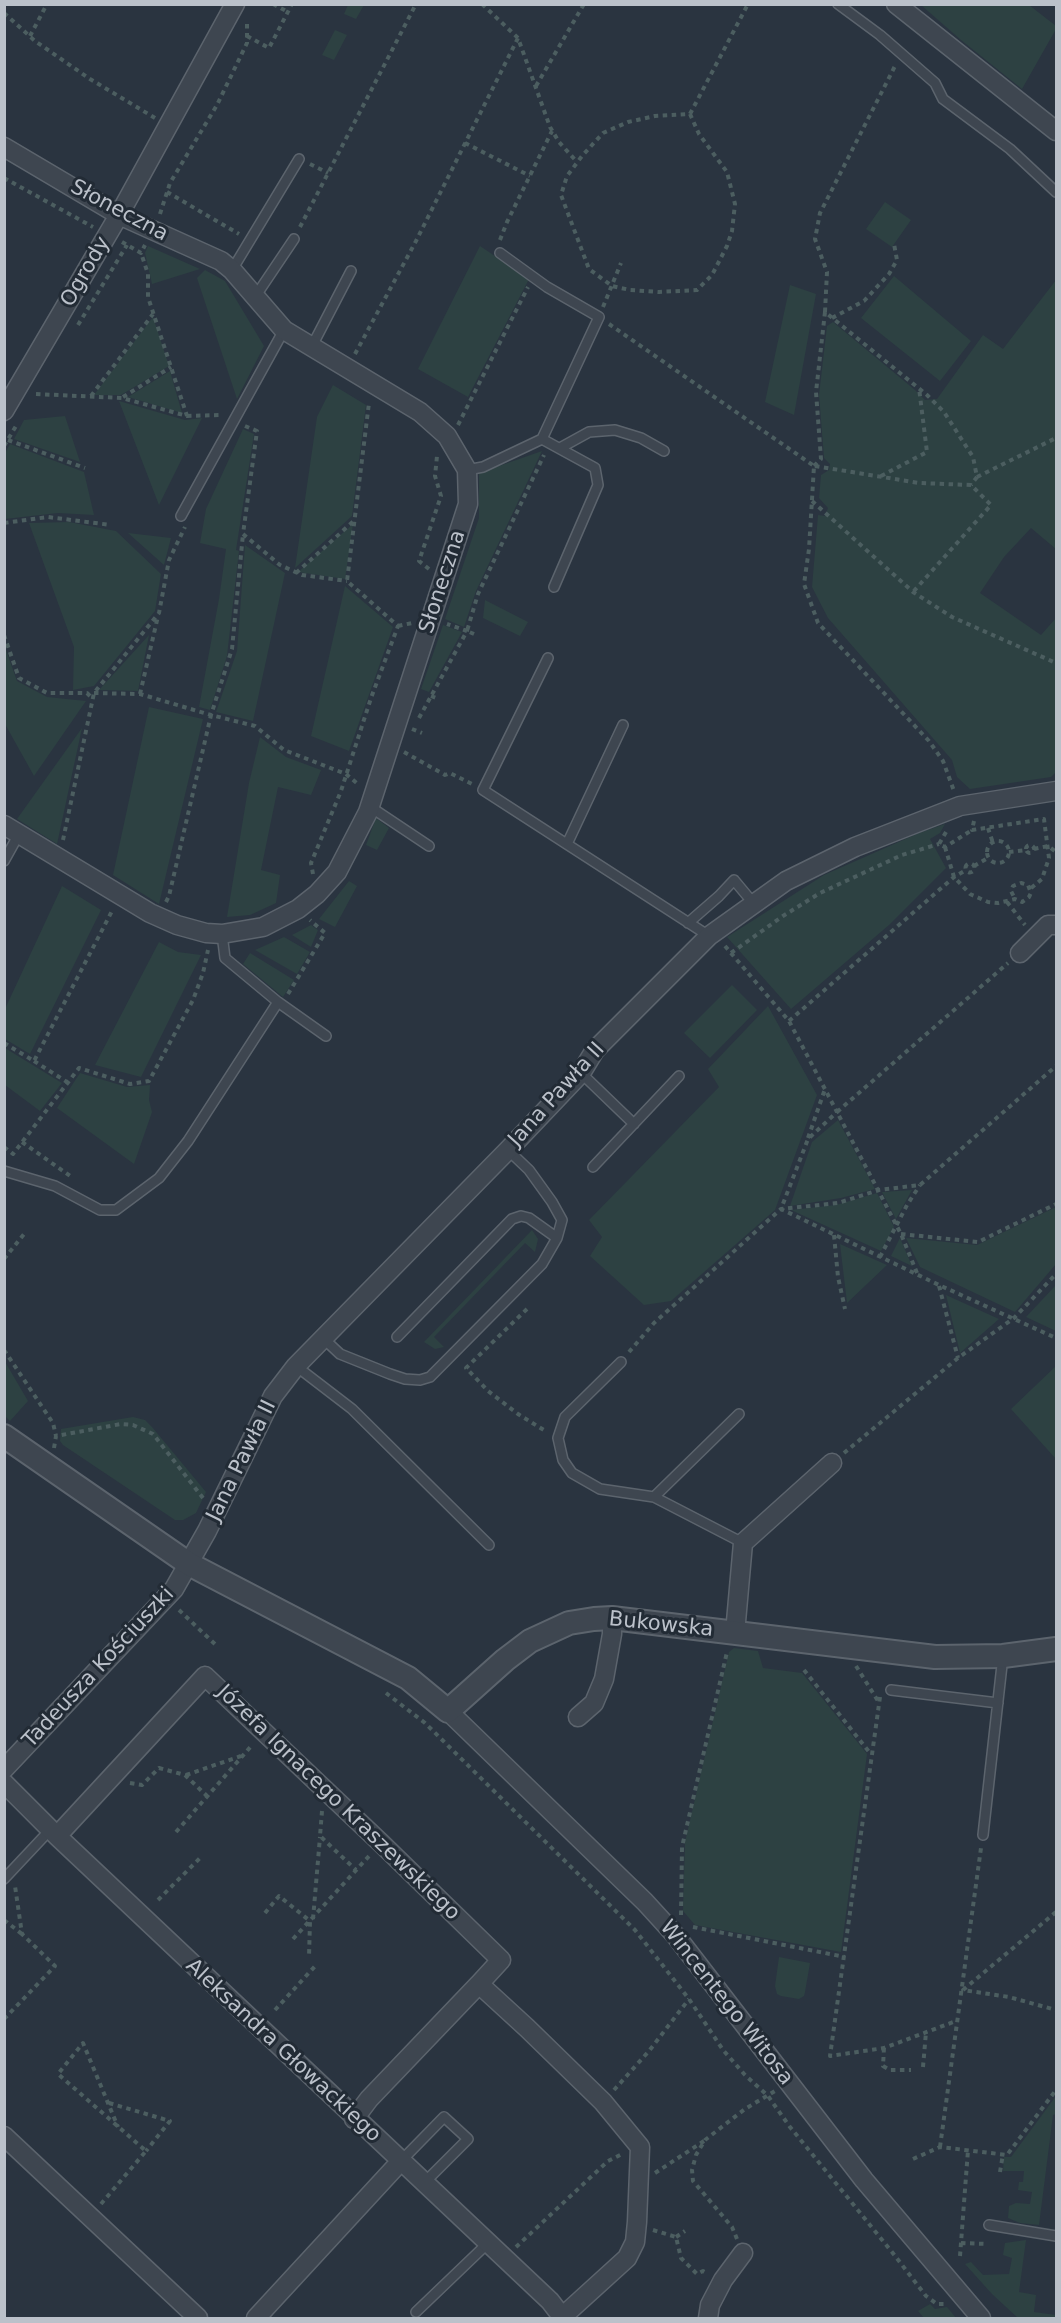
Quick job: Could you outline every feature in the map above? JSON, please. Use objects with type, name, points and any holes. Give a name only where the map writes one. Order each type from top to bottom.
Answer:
[{"type":"street","points":[[896,4],[1056,130]]},
{"type":"street","name":"Ogrody","points":[[11,418],[119,215],[241,10]]},
{"type":"street","name":"Słoneczna","points":[[4,147],[119,215],[212,257],[232,270],[284,330],[420,412],[447,436],[467,470],[468,504],[369,806],[337,872],[317,894],[298,909],[263,927],[215,940],[206,933],[177,925],[150,913],[12,830]]},
{"type":"street","name":"Jana Pawła II","points":[[189,1564],[273,1396],[296,1366],[581,1073],[595,1050],[715,938],[754,904],[786,881],[855,847],[960,806],[1056,791]]},
{"type":"street","points":[[1020,953],[1048,925],[1056,925]]},
{"type":"street","points":[[4,1436],[189,1564],[408,1677],[448,1711]]},
{"type":"street","points":[[732,1639],[743,1543],[832,1463]]},
{"type":"street","name":"Tadeusza Kościuszki","points":[[4,1769],[174,1589],[189,1564]]},
{"type":"street","points":[[578,1717],[594,1703],[604,1679],[612,1634],[612,1618]]},
{"type":"street","name":"Bukowska","points":[[448,1711],[505,1660],[549,1630],[569,1623],[612,1618],[732,1639],[935,1657],[1003,1656],[1056,1649]]},
{"type":"street","name":"Józefa Ignacego Kraszewskiego","points":[[54,1833],[205,1676],[264,1732],[501,1960],[369,2099],[354,2119]]},
{"type":"street","name":"Wincentego Witosa","points":[[448,1711],[645,1902],[710,1978],[864,2180],[981,2319]]},
{"type":"street","name":"Aleksandra Głowackiego","points":[[4,1783],[354,2119],[550,2301],[562,2318]]},
{"type":"street","points":[[479,1984],[603,2102],[640,2147],[638,2222],[627,2258],[562,2318]]},
{"type":"street","points":[[4,2136],[198,2319]]},
{"type":"street","points":[[256,2319],[400,2162]]},
{"type":"street","points":[[708,2319],[710,2305],[723,2280],[743,2253]]},
{"type":"lane","points":[[838,4],[901,53],[935,83],[942,99],[1010,149],[1056,192]]},
{"type":"lane","points":[[232,270],[299,159]]},
{"type":"lane","points":[[255,297],[294,239]]},
{"type":"lane","points":[[467,470],[483,467],[546,441],[599,317],[500,253]]},
{"type":"lane","points":[[312,346],[351,271]]},
{"type":"lane","points":[[185,517],[284,330]]},
{"type":"lane","points":[[560,448],[590,432],[615,430],[641,438],[664,451]]},
{"type":"lane","points":[[546,441],[594,468],[598,485],[554,587]]},
{"type":"lane","points":[[548,658],[483,790],[688,923],[715,938]]},
{"type":"lane","points":[[567,844],[623,725]]},
{"type":"lane","points":[[369,806],[429,846]]},
{"type":"lane","points":[[4,861],[12,830]]},
{"type":"lane","points":[[688,923],[734,880],[754,904]]},
{"type":"lane","points":[[215,940],[225,958],[280,1004],[326,1036]]},
{"type":"lane","points":[[4,1171],[60,1188],[100,1210],[116,1210],[159,1178],[188,1141],[280,1004]]},
{"type":"lane","points":[[581,1073],[634,1124]]},
{"type":"lane","points":[[593,1167],[679,1076]]},
{"type":"lane","points":[[324,1339],[340,1354],[405,1379],[420,1380],[430,1377],[542,1264],[557,1238],[561,1220],[552,1202],[529,1170],[508,1150]]},
{"type":"lane","points":[[398,1337],[512,1219],[521,1216],[529,1218],[557,1238]]},
{"type":"lane","points":[[621,1362],[565,1417],[558,1438],[563,1460],[572,1473],[600,1489],[654,1497],[743,1543]]},
{"type":"lane","points":[[296,1366],[352,1409],[489,1545]]},
{"type":"lane","points":[[654,1497],[739,1414]]},
{"type":"lane","points":[[983,1835],[1003,1656]]},
{"type":"lane","points":[[886,1689],[998,1702]]},
{"type":"lane","points":[[4,1879],[54,1833]]},
{"type":"lane","points":[[400,2162],[444,2117],[468,2139],[423,2184]]},
{"type":"lane","points":[[989,2225],[1056,2236]]},
{"type":"lane","points":[[416,2312],[488,2243]]},
{"type":"path","points":[[30,36],[47,4]]},
{"type":"path","points":[[273,4],[288,12]]},
{"type":"path","points":[[247,36],[269,48],[292,4]]},
{"type":"path","points":[[294,239],[416,4]]},
{"type":"path","points":[[535,87],[584,4]]},
{"type":"path","points":[[690,114],[748,4]]},
{"type":"path","points":[[483,5],[518,38],[552,131],[577,162]]},
{"type":"path","points":[[160,214],[170,183],[217,105],[247,43],[241,10]]},
{"type":"path","points":[[4,13],[30,36],[90,79],[158,120]]},
{"type":"path","points":[[348,368],[416,241],[518,38]]},
{"type":"path","points":[[731,953],[820,893],[902,855],[939,844],[949,827],[959,818],[960,806],[943,761],[929,741],[818,623],[804,584],[809,549],[814,466],[821,459],[816,392],[827,272],[815,239],[820,213],[901,53]]},
{"type":"path","points":[[690,114],[699,134],[727,172],[735,204],[732,231],[727,246],[712,275],[697,290],[659,292],[630,290],[612,285],[589,269],[561,195],[567,176],[603,133],[628,122],[655,116],[690,114]]},
{"type":"path","points":[[500,253],[498,245],[507,222],[552,131]]},
{"type":"path","points":[[465,143],[530,176]]},
{"type":"path","points":[[299,159],[328,173]]},
{"type":"path","points":[[4,178],[94,228]]},
{"type":"path","points":[[167,192],[250,240]]},
{"type":"path","points":[[832,318],[864,301],[890,274],[897,260],[894,244]]},
{"type":"path","points":[[141,254],[148,274],[148,297],[187,416]]},
{"type":"path","points":[[605,303],[621,263]]},
{"type":"path","points":[[455,431],[507,325],[534,277]]},
{"type":"path","points":[[825,312],[919,388],[944,412],[973,457],[976,477]]},
{"type":"path","points":[[90,397],[153,313]]},
{"type":"path","points":[[599,317],[814,466],[919,483],[971,485],[991,505],[913,592]]},
{"type":"path","points":[[122,398],[171,367]]},
{"type":"path","points":[[880,477],[927,452],[919,388]]},
{"type":"path","points":[[36,394],[122,398],[187,416],[232,414]]},
{"type":"path","points":[[365,399],[379,408]]},
{"type":"path","points":[[347,580],[369,403]]},
{"type":"path","points":[[4,446],[8,440],[11,418]]},
{"type":"path","points":[[164,904],[169,896],[200,754],[232,649],[243,534],[257,431],[242,424],[245,418]]},
{"type":"path","points":[[971,485],[976,477],[1056,438]]},
{"type":"path","points":[[8,440],[85,468]]},
{"type":"path","points":[[413,730],[467,631],[478,594],[546,441]]},
{"type":"path","points":[[432,572],[419,561],[441,496],[435,476],[437,454]]},
{"type":"path","points":[[811,500],[913,592],[952,617],[1056,663]]},
{"type":"path","points":[[4,522],[48,517],[111,525]]},
{"type":"path","points":[[140,694],[169,560],[185,517]]},
{"type":"path","points":[[296,573],[356,519]]},
{"type":"path","points":[[243,534],[280,566],[302,575],[347,580],[398,626]]},
{"type":"path","points":[[60,851],[93,696],[159,613]]},
{"type":"path","points":[[440,621],[474,634]]},
{"type":"path","points":[[398,626],[416,623]]},
{"type":"path","points":[[315,883],[311,863],[322,840],[398,626]]},
{"type":"path","points":[[4,635],[19,678],[48,693],[87,693],[93,696],[140,694],[255,726],[284,750],[346,774],[361,787]]},
{"type":"path","points":[[423,693],[439,699]]},
{"type":"path","points":[[396,747],[445,775],[450,773],[483,790]]},
{"type":"path","points":[[960,806],[975,820],[972,830]]},
{"type":"path","points":[[945,847],[972,830],[1044,819],[1049,858],[1042,879],[1030,889],[1026,900],[1020,902],[1014,899],[1011,891],[1015,884],[1025,884],[1030,889]]},
{"type":"path","points":[[988,828],[993,843]]},
{"type":"path","points":[[1001,842],[1005,844],[1009,852],[1006,861],[996,864],[988,858],[987,849],[993,843],[1001,842]]},
{"type":"path","points":[[939,844],[945,847],[954,877],[963,889],[978,898],[998,903],[1014,899]]},
{"type":"path","points":[[1009,852],[1026,850],[1031,854],[1034,849],[1048,846],[1056,852]]},
{"type":"path","points":[[789,1022],[954,877],[966,870],[972,873],[974,866],[988,858]]},
{"type":"path","points":[[1007,902],[1035,938]]},
{"type":"path","points":[[34,1061],[112,910]]},
{"type":"path","points":[[280,1004],[325,933],[307,918]]},
{"type":"path","points":[[715,938],[731,953],[789,1022],[879,1190],[901,1234],[917,1275]]},
{"type":"path","points":[[4,1147],[13,1154],[79,1068],[130,1084],[149,1081],[193,1000],[215,940]]},
{"type":"path","points":[[808,1139],[1020,953]]},
{"type":"path","points":[[4,1043],[68,1082]]},
{"type":"path","points":[[880,1257],[921,1185],[1056,1066]]},
{"type":"path","points":[[621,1362],[654,1323],[781,1209],[825,1089]]},
{"type":"path","points":[[781,1209],[838,1203],[879,1190],[921,1185]]},
{"type":"path","points":[[901,1234],[978,1242],[1056,1204]]},
{"type":"path","points":[[781,1209],[917,1275],[1056,1338]]},
{"type":"path","points":[[4,1259],[24,1234]]},
{"type":"path","points":[[834,1234],[838,1277],[845,1309]]},
{"type":"path","points":[[832,1463],[958,1358],[1014,1318],[1056,1274]]},
{"type":"path","points":[[939,1285],[958,1358]]},
{"type":"path","points":[[527,1309],[466,1368],[489,1391],[518,1414],[558,1438]]},
{"type":"path","points":[[4,1350],[53,1423],[56,1436],[54,1454]]},
{"type":"path","points":[[56,1436],[121,1424],[153,1434],[206,1502]]},
{"type":"path","points":[[179,1610],[218,1647]]},
{"type":"path","points":[[681,1915],[682,1847],[732,1639]]},
{"type":"path","points":[[852,1660],[878,1701]]},
{"type":"path","points":[[804,1670],[870,1754]]},
{"type":"path","points":[[886,1689],[878,1701],[830,2055],[884,2048],[956,2021]]},
{"type":"path","points":[[386,1693],[425,1723],[635,1930],[689,1999],[723,2050],[744,2075],[768,2096],[790,2127],[926,2296],[937,2304],[948,2304],[956,2311]]},
{"type":"path","points":[[176,1832],[264,1732]]},
{"type":"path","points":[[185,1775],[242,1756]]},
{"type":"path","points":[[123,1782],[142,1785],[159,1768],[185,1775],[207,1796]]},
{"type":"path","points":[[309,1957],[324,1790]]},
{"type":"path","points":[[940,2147],[983,1835]]},
{"type":"path","points":[[320,1836],[356,1870]]},
{"type":"path","points":[[293,1939],[381,1844]]},
{"type":"path","points":[[158,1900],[202,1856]]},
{"type":"path","points":[[12,1870],[22,1935]]},
{"type":"path","points":[[265,1913],[279,1896],[311,1920]]},
{"type":"path","points":[[963,1989],[1056,1912]]},
{"type":"path","points":[[4,1920],[55,1966],[4,2019]]},
{"type":"path","points":[[689,1927],[845,1957]]},
{"type":"path","points":[[275,2010],[316,1964]]},
{"type":"path","points":[[963,1989],[1009,1997],[1056,2010]]},
{"type":"path","points":[[603,2102],[649,2051],[689,1999]]},
{"type":"path","points":[[922,2067],[926,2032]]},
{"type":"path","points":[[118,2127],[83,2043],[58,2074],[118,2127],[146,2151]]},
{"type":"path","points":[[884,2048],[883,2066],[890,2070],[912,2070]]},
{"type":"path","points":[[647,2178],[705,2140],[745,2109],[790,2084]]},
{"type":"path","points":[[913,2159],[940,2147],[1007,2155],[1056,2090]]},
{"type":"path","points":[[96,2210],[170,2121],[108,2103]]},
{"type":"path","points":[[705,2140],[696,2155],[692,2170],[693,2181],[732,2227],[743,2253]]},
{"type":"path","points":[[514,2249],[608,2161],[640,2147]]},
{"type":"path","points":[[960,2256],[968,2150]]},
{"type":"path","points":[[1000,2172],[1004,2154]]},
{"type":"path","points":[[650,2230],[676,2237],[685,2231]]},
{"type":"path","points":[[676,2237],[681,2258],[697,2274],[703,2271],[723,2280]]},
{"type":"path","points":[[961,2243],[987,2244]]},
{"type":"green space","points":[[348,5],[364,5],[356,19],[344,14]]},
{"type":"green space","points":[[921,5],[1029,5],[1056,26],[1056,29],[1022,89]]},
{"type":"green space","points":[[335,30],[347,35],[334,60],[322,55]]},
{"type":"green space","points":[[885,202],[911,220],[892,247],[866,229]]},
{"type":"green space","points":[[148,246],[200,269],[152,284],[145,253]]},
{"type":"green space","points":[[480,246],[529,279],[468,397],[418,369]]},
{"type":"green space","points":[[205,270],[225,281],[264,346],[237,399],[197,278]]},
{"type":"green space","points":[[894,276],[971,341],[940,381],[861,318]]},
{"type":"green space","points":[[1056,280],[1056,549],[1031,528],[1004,557],[980,593],[1041,635],[1056,618],[1056,772],[1051,777],[970,789],[957,777],[952,760],[828,618],[812,587],[818,515],[825,516],[828,508],[819,498],[821,475],[829,470],[830,464],[824,458],[819,395],[827,326],[833,322],[925,400],[937,399],[983,335],[1003,349]]},
{"type":"green space","points":[[790,285],[816,294],[794,415],[765,402]]},
{"type":"green space","points":[[153,317],[169,366],[121,395],[94,395]]},
{"type":"green space","points":[[170,371],[182,413],[128,397]]},
{"type":"green space","points":[[333,385],[366,405],[352,516],[295,568],[317,417]]},
{"type":"green space","points":[[119,401],[185,420],[202,418],[159,505]]},
{"type":"green space","points":[[65,416],[80,462],[14,439],[24,420]]},
{"type":"green space","points":[[243,429],[254,434],[236,550],[239,551],[227,656],[210,710],[199,707],[226,549],[200,543],[206,509]]},
{"type":"green space","points":[[10,444],[84,472],[94,515],[58,513],[5,519],[5,453]]},
{"type":"green space","points":[[542,451],[476,591],[464,627],[445,619],[479,518],[479,473]]},
{"type":"green space","points":[[69,522],[116,531],[161,574],[155,611],[94,686],[73,690],[74,647],[29,523]]},
{"type":"green space","points":[[353,524],[345,579],[298,572]]},
{"type":"green space","points":[[128,533],[171,538],[164,565]]},
{"type":"green space","points":[[245,545],[285,573],[253,721],[216,712],[237,651]]},
{"type":"green space","points":[[345,586],[393,627],[349,751],[311,736]]},
{"type":"green space","points":[[485,600],[528,622],[520,636],[483,618]]},
{"type":"green space","points":[[443,625],[462,632],[429,692],[421,689]]},
{"type":"green space","points":[[149,635],[138,691],[99,690]]},
{"type":"green space","points":[[5,647],[17,681],[47,697],[86,701],[34,776],[5,724]]},
{"type":"green space","points":[[149,707],[203,719],[159,904],[113,875]]},
{"type":"green space","points":[[82,728],[57,844],[17,819]]},
{"type":"green space","points":[[260,737],[286,757],[321,770],[311,795],[278,787],[261,870],[280,875],[276,903],[250,915],[227,917],[249,783]]},
{"type":"green space","points":[[376,818],[389,828],[377,850],[366,845]]},
{"type":"green space","points":[[945,824],[940,833],[930,839],[946,868],[889,925],[791,1009],[727,937],[824,875],[919,833]]},
{"type":"green space","points":[[349,881],[357,886],[335,927],[319,919]]},
{"type":"green space","points":[[62,886],[101,910],[30,1054],[5,1039],[5,1009]]},
{"type":"green space","points":[[311,925],[318,930],[311,947],[292,935]]},
{"type":"green space","points":[[284,937],[310,952],[297,974],[255,950]]},
{"type":"green space","points":[[159,942],[178,952],[201,955],[141,1077],[95,1065]]},
{"type":"green space","points":[[250,953],[294,980],[283,997],[243,964]]},
{"type":"green space","points":[[732,985],[757,1010],[710,1058],[684,1033]]},
{"type":"green space","points":[[768,1006],[817,1095],[775,1210],[671,1301],[644,1305],[590,1256],[602,1237],[589,1220],[719,1087],[708,1069]]},
{"type":"green space","points":[[5,1048],[62,1083],[40,1111],[5,1085]]},
{"type":"green space","points":[[80,1073],[127,1087],[150,1085],[149,1100],[152,1112],[134,1164],[57,1108]]},
{"type":"green space","points":[[838,1120],[875,1189],[841,1198],[790,1206],[812,1142]]},
{"type":"green space","points":[[912,1190],[896,1219],[882,1192]]},
{"type":"green space","points":[[877,1193],[894,1227],[881,1251],[791,1210],[836,1205]]},
{"type":"green space","points":[[1056,1207],[1056,1264],[1015,1312],[920,1267],[906,1238],[977,1245]]},
{"type":"green space","points":[[532,1230],[538,1239],[535,1252],[525,1243],[434,1337],[444,1347],[435,1349],[424,1342]]},
{"type":"green space","points":[[900,1238],[912,1266],[891,1256]]},
{"type":"green space","points":[[840,1244],[887,1265],[847,1303]]},
{"type":"green space","points":[[1056,1285],[1056,1331],[1026,1317]]},
{"type":"green space","points":[[946,1295],[999,1319],[960,1353]]},
{"type":"green space","points":[[4,1360],[28,1401],[10,1421],[5,1416]]},
{"type":"green space","points":[[1056,1366],[1056,1459],[1011,1409]]},
{"type":"green space","points":[[133,1417],[145,1420],[152,1427],[206,1492],[196,1513],[183,1520],[175,1520],[60,1441],[61,1429]]},
{"type":"green space","points":[[734,1648],[758,1651],[763,1668],[802,1673],[867,1754],[841,1952],[695,1925],[683,1911],[685,1842],[729,1652]]},
{"type":"green space","points":[[779,1957],[810,1963],[804,1996],[799,1999],[777,1994],[775,1986]]},
{"type":"green space","points":[[1056,2096],[1056,2114],[1053,2115],[1039,2225],[1020,2223],[1008,2218],[1009,2206],[1016,2203],[1030,2204],[1032,2192],[1018,2190],[1019,2182],[1023,2182],[1024,2171],[1003,2171],[1004,2157],[1011,2157]]},
{"type":"green space","points":[[1026,2240],[1019,2292],[1036,2295],[1034,2312],[1056,2315],[1056,2318],[1018,2318],[965,2264],[971,2262],[983,2275],[1009,2274],[1012,2258],[1003,2255],[1005,2243]]},
{"type":"green space","points":[[930,2304],[935,2309],[947,2307],[956,2318],[924,2318],[918,2311]]}]
